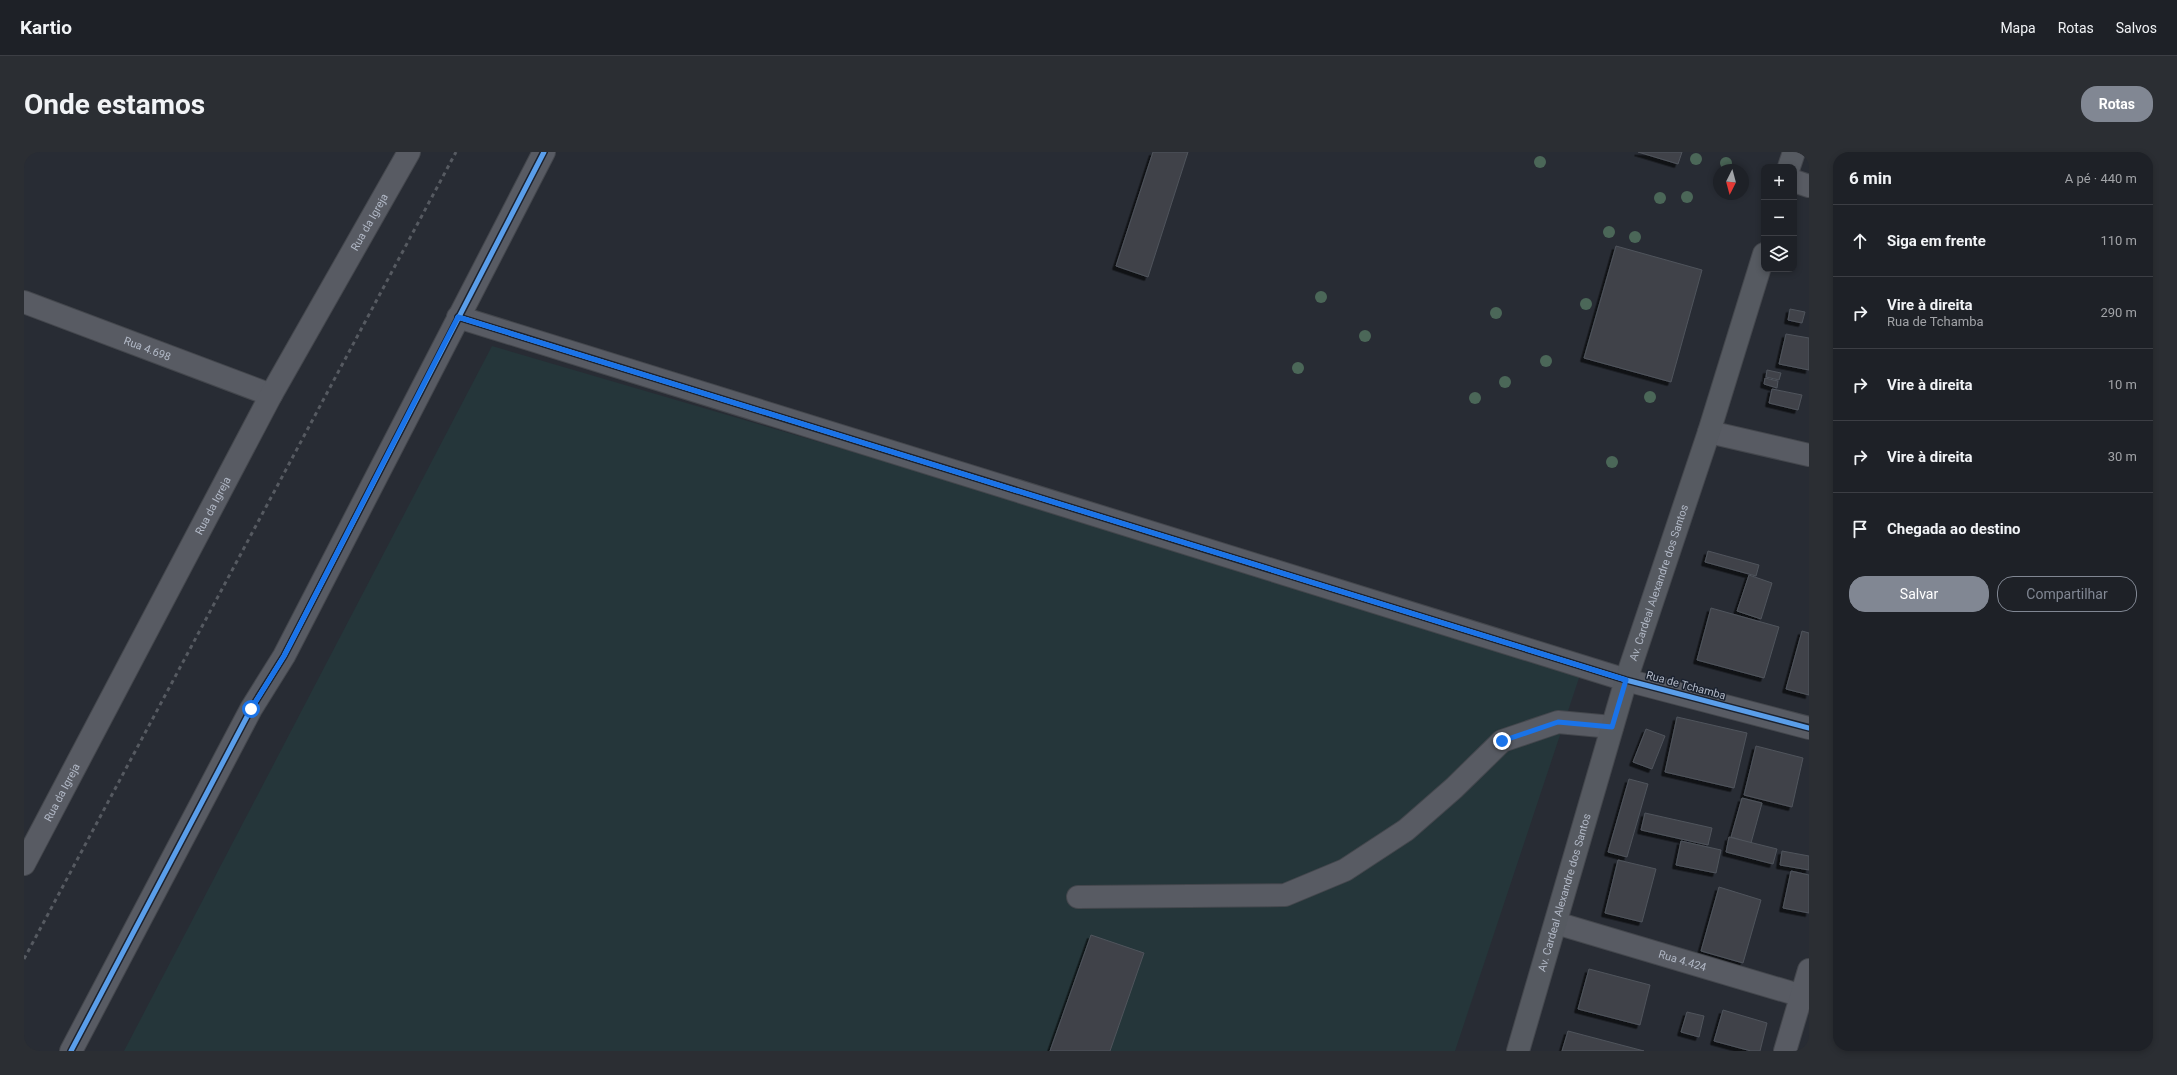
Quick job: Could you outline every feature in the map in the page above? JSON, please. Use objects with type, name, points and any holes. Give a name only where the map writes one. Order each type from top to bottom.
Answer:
[{"type":"main road","points":[[1790,164],[1794,152]]},
{"type":"main road","name":"Av. Cardeal Alexandre dos Santos","points":[[1518,1051],[1626,680],[1709,432],[1761,264]]},
{"type":"street","name":"Rua da Igreja","points":[[24,864],[271,395],[408,152]]},
{"type":"street","points":[[71,1051],[251,709],[284,656],[544,152]]},
{"type":"street","points":[[1797,182],[1809,186]]},
{"type":"street","name":"Rua 4.698","points":[[24,302],[271,395]]},
{"type":"street","name":"Rua de Tchamba","points":[[458,317],[1626,680],[1809,728]]},
{"type":"street","points":[[1709,432],[1809,455]]},
{"type":"street","points":[[1078,897],[1285,896],[1345,870],[1406,830],[1454,788],[1502,741],[1558,722],[1612,727]]},
{"type":"street","name":"Rua 4.424","points":[[1556,923],[1805,997]]},
{"type":"street","points":[[1785,1051],[1805,997],[1809,970]]},
{"type":"shaded area","points":[[492,346],[1583,666],[1455,1051],[124,1051]]},
{"type":"building","points":[[1153,152],[1188,152],[1148,277],[1116,266]]},
{"type":"building","points":[[1638,152],[1682,152],[1678,164]]},
{"type":"building","points":[[1616,246],[1702,270],[1671,382],[1584,358]]},
{"type":"building","points":[[1790,309],[1805,312],[1802,323],[1788,320]]},
{"type":"building","points":[[1786,334],[1809,338],[1809,370],[1779,364]]},
{"type":"building","points":[[1767,370],[1781,373],[1779,380],[1766,377]]},
{"type":"building","points":[[1765,378],[1778,381],[1777,388],[1764,384]]},
{"type":"building","points":[[1772,389],[1802,395],[1798,410],[1769,403]]},
{"type":"building","points":[[1708,551],[1759,565],[1756,576],[1705,562]]},
{"type":"building","points":[[1749,575],[1772,583],[1761,619],[1737,611]]},
{"type":"building","points":[[1711,608],[1779,627],[1764,678],[1697,660]]},
{"type":"building","points":[[1802,631],[1809,633],[1809,695],[1786,689]]},
{"type":"building","points":[[1677,717],[1747,733],[1734,788],[1665,772]]},
{"type":"building","points":[[1646,729],[1665,736],[1652,769],[1633,762]]},
{"type":"building","points":[[1756,746],[1803,758],[1792,807],[1744,795]]},
{"type":"building","points":[[1629,779],[1648,784],[1627,857],[1608,852]]},
{"type":"building","points":[[1742,798],[1762,803],[1751,843],[1731,837]]},
{"type":"building","points":[[1645,813],[1712,828],[1708,845],[1641,830]]},
{"type":"building","points":[[1729,837],[1777,849],[1773,864],[1726,852]]},
{"type":"building","points":[[1681,841],[1721,850],[1716,873],[1676,865]]},
{"type":"building","points":[[1782,851],[1809,856],[1809,870],[1780,865]]},
{"type":"building","points":[[1618,860],[1656,869],[1642,922],[1605,913]]},
{"type":"building","points":[[1791,871],[1809,875],[1809,913],[1783,908]]},
{"type":"building","points":[[1719,887],[1761,900],[1743,963],[1701,951]]},
{"type":"building","points":[[1091,935],[1144,953],[1110,1051],[1050,1051]]},
{"type":"building","points":[[1589,969],[1650,985],[1640,1025],[1578,1009]]},
{"type":"building","points":[[1723,1010],[1767,1023],[1760,1051],[1751,1051],[1714,1041]]},
{"type":"building","points":[[1687,1012],[1704,1016],[1699,1037],[1681,1032]]},
{"type":"building","points":[[1568,1031],[1644,1051],[1562,1051]]},
{"type":"railway","points":[[24,959],[456,152]]},
{"type":"cycle path","points":[[71,1051],[251,709],[284,656],[544,152]]},
{"type":"cycle path","points":[[458,317],[1626,680],[1809,728]]},
{"type":"route","points":[[251,709],[284,656],[458,317],[1626,680],[1612,727],[1558,722],[1502,741]]}]
